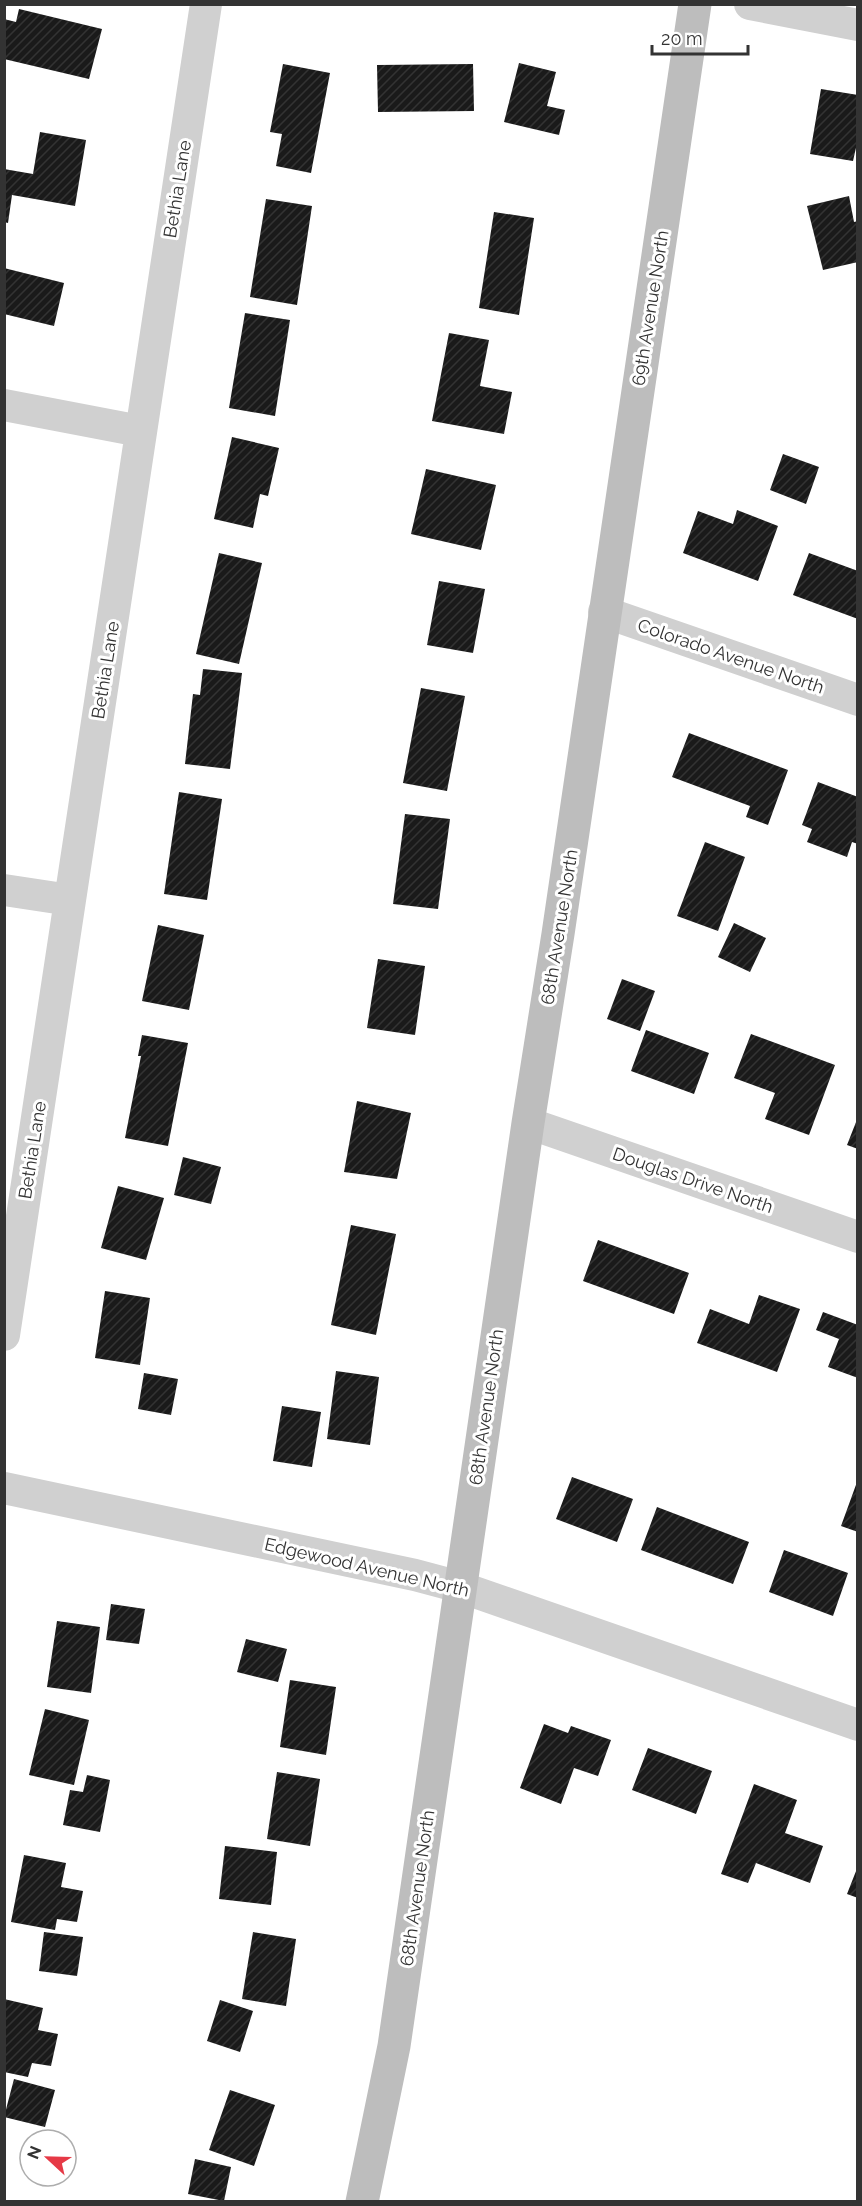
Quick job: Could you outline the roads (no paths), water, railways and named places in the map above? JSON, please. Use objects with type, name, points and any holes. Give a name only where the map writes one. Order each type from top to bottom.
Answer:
[{"type":"street","name":"Bethia Lane","points":[[4,1335],[206,4]]},
{"type":"street","name":"69th Avenue North","points":[[604,612],[695,4]]},
{"type":"street","points":[[750,4],[858,24]]},
{"type":"street","points":[[4,405],[140,431]]},
{"type":"street","name":"Colorado Avenue North","points":[[604,612],[858,700]]},
{"type":"street","name":"68th Avenue North","points":[[362,2202],[394,2046],[604,612]]},
{"type":"street","points":[[4,890],[70,900]]},
{"type":"street","name":"Douglas Drive North","points":[[528,1123],[858,1237]]},
{"type":"street","name":"Edgewood Avenue North","points":[[4,1488],[404,1573],[460,1587],[858,1725]]}]
